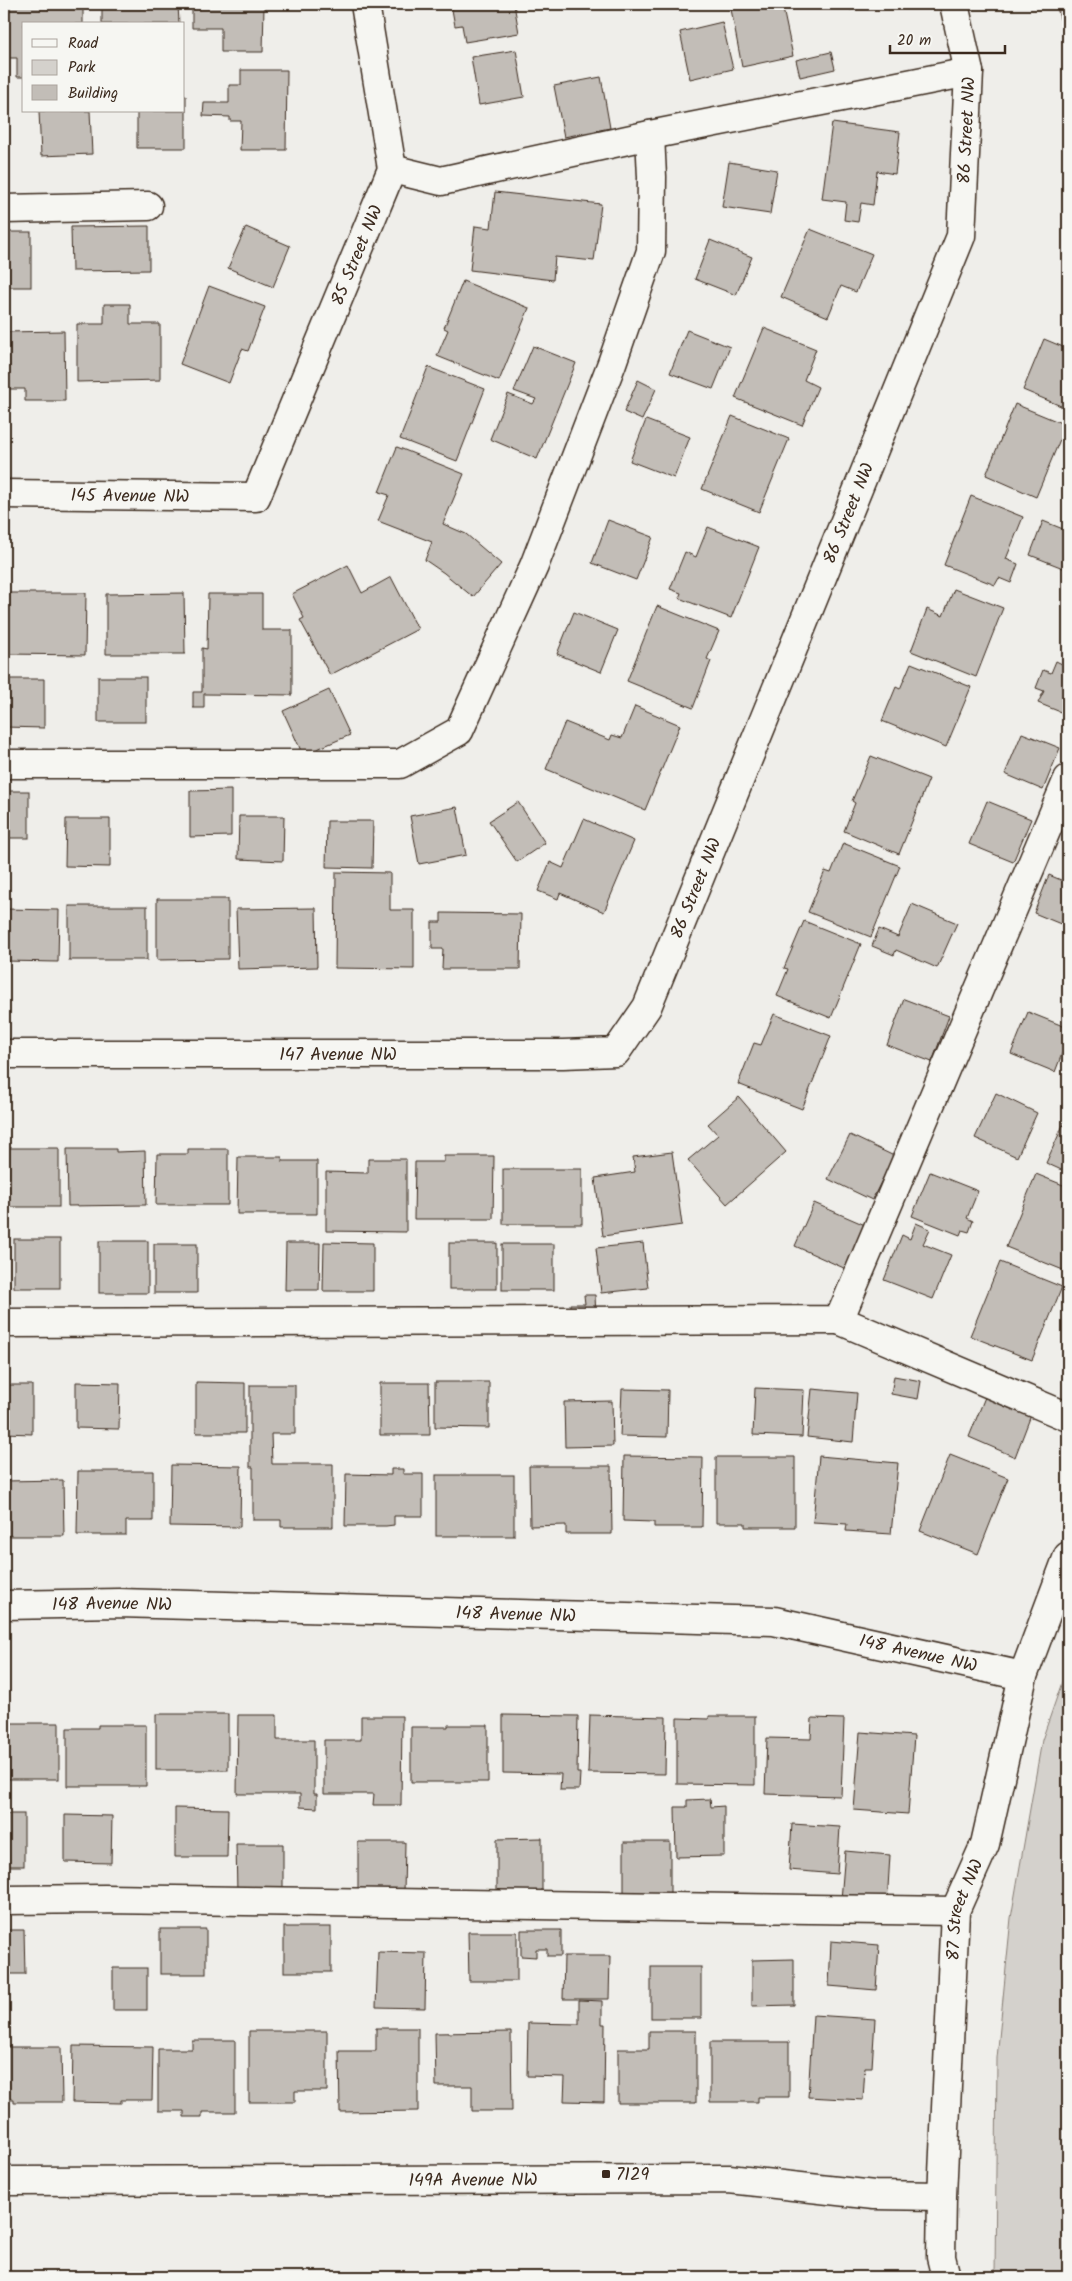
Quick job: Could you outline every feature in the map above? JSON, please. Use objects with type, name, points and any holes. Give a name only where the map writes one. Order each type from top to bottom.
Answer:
[{"type":"street","points":[[365,4],[392,169],[441,181],[650,135],[969,72]]},
{"type":"street","name":"86 Street NW","points":[[647,1007],[961,236],[969,72],[954,4]]},
{"type":"street","points":[[4,764],[400,764],[459,731],[534,566],[612,363],[651,251],[652,177],[650,135]]},
{"type":"street","name":"85 Street NW","points":[[256,497],[392,169]]},
{"type":"street","points":[[4,209],[148,206]]},
{"type":"street","name":"145 Avenue NW","points":[[4,494],[256,497]]},
{"type":"street","points":[[839,1320],[1068,779]]},
{"type":"street","name":"147 Avenue NW","points":[[4,1054],[563,1054],[616,1052],[647,1007]]},
{"type":"street","points":[[4,1323],[839,1320],[1068,1417]]},
{"type":"street","name":"87 Street NW","points":[[946,2277],[941,2257],[942,2196],[955,1911],[985,1844],[1023,1676],[1068,1556]]},
{"type":"street","name":"148 Avenue NW","points":[[4,1605],[119,1603],[774,1621],[1023,1676]]},
{"type":"street","points":[[4,1900],[105,1899],[955,1911]]},
{"type":"street","name":"149A Avenue NW","points":[[4,2181],[729,2179],[874,2195],[942,2196]]},
{"type":"green space","points":[[1068,1665],[1068,2277],[995,2277],[997,2058],[1011,1918],[1042,1740]]},
{"type":"building","points":[[5,4],[83,4],[83,22],[22,22],[22,77],[17,77],[17,58],[7,58]]},
{"type":"building","points":[[102,4],[178,4],[179,22],[102,22]]},
{"type":"building","points":[[451,4],[514,4],[519,33],[465,42],[462,25],[455,26]]},
{"type":"building","points":[[756,4],[782,4],[793,56],[742,67],[731,9]]},
{"type":"building","points":[[848,4],[870,4],[850,10]]},
{"type":"building","points":[[1056,4],[1068,4],[1068,28],[1063,29]]},
{"type":"building","points":[[192,5],[264,5],[263,52],[221,52],[221,28],[192,28]]},
{"type":"building","points":[[722,22],[733,69],[690,79],[680,32]]},
{"type":"building","points":[[516,50],[524,97],[479,105],[471,57]]},
{"type":"building","points":[[831,52],[835,69],[800,77],[796,60]]},
{"type":"building","points":[[241,70],[287,70],[286,150],[240,150],[241,121],[230,121],[230,117],[203,116],[204,103],[229,103],[229,85],[241,85]]},
{"type":"building","points":[[601,77],[610,128],[564,137],[554,86]]},
{"type":"building","points":[[186,96],[186,148],[137,148],[137,112],[185,112]]},
{"type":"building","points":[[39,112],[90,112],[92,154],[41,156]]},
{"type":"building","points":[[832,123],[900,132],[895,174],[877,171],[873,205],[861,203],[858,222],[844,220],[846,202],[822,199]]},
{"type":"building","points":[[729,162],[777,170],[770,214],[722,207]]},
{"type":"building","points":[[495,192],[601,204],[594,261],[555,257],[553,280],[470,270],[475,226],[491,228]]},
{"type":"building","points":[[149,226],[149,270],[72,271],[71,227]]},
{"type":"building","points":[[246,227],[290,246],[273,287],[228,268]]},
{"type":"building","points":[[810,229],[872,254],[856,292],[841,286],[828,317],[781,297]]},
{"type":"building","points":[[4,232],[31,232],[31,287],[4,287]]},
{"type":"building","points":[[710,240],[752,257],[736,295],[695,279]]},
{"type":"building","points":[[463,281],[529,308],[499,381],[437,356],[448,330],[444,328]]},
{"type":"building","points":[[209,286],[265,307],[248,351],[242,349],[229,383],[180,364]]},
{"type":"building","points":[[104,304],[130,304],[130,324],[160,324],[160,380],[77,382],[77,324],[104,324]]},
{"type":"building","points":[[764,328],[816,349],[804,380],[818,387],[802,425],[735,398]]},
{"type":"building","points":[[687,330],[730,347],[713,389],[670,373]]},
{"type":"building","points":[[64,331],[65,401],[25,401],[25,389],[4,389],[4,332]]},
{"type":"building","points":[[1044,339],[1068,349],[1068,409],[1023,390]]},
{"type":"building","points":[[533,346],[576,363],[537,459],[490,439],[508,394],[533,404],[536,399],[514,391]]},
{"type":"building","points":[[428,367],[485,389],[457,461],[400,439]]},
{"type":"building","points":[[638,380],[656,389],[642,420],[624,412]]},
{"type":"building","points":[[1015,404],[1066,425],[1036,497],[986,475]]},
{"type":"building","points":[[732,416],[789,439],[759,512],[702,489]]},
{"type":"building","points":[[646,420],[690,437],[674,478],[630,461]]},
{"type":"building","points":[[397,447],[464,474],[443,524],[466,534],[501,564],[473,597],[425,560],[432,542],[378,521],[389,495],[379,492]]},
{"type":"building","points":[[971,496],[1023,517],[1006,559],[1018,564],[1011,583],[999,578],[995,585],[944,565]]},
{"type":"building","points":[[608,520],[653,537],[636,580],[592,563]]},
{"type":"building","points":[[1043,521],[1068,531],[1068,570],[1030,555]]},
{"type":"building","points":[[708,527],[759,547],[731,618],[679,598],[681,593],[670,589],[685,552],[696,557]]},
{"type":"building","points":[[348,565],[362,593],[391,577],[418,629],[330,675],[300,620],[304,618],[292,594]]},
{"type":"building","points":[[954,589],[1003,608],[976,677],[911,651],[927,609],[943,616]]},
{"type":"building","points":[[7,593],[86,593],[85,655],[7,654]]},
{"type":"building","points":[[184,593],[185,654],[106,654],[106,594]]},
{"type":"building","points":[[208,594],[262,594],[262,630],[292,630],[292,695],[204,694],[204,708],[193,708],[193,692],[202,692],[202,648],[207,649]]},
{"type":"building","points":[[657,606],[719,631],[707,659],[711,661],[693,708],[627,681]]},
{"type":"building","points":[[574,612],[618,630],[601,672],[557,654]]},
{"type":"building","points":[[1056,661],[1068,667],[1068,715],[1038,703],[1044,691],[1036,688],[1043,670],[1051,673]]},
{"type":"building","points":[[911,663],[971,687],[946,747],[882,721],[896,687],[900,689]]},
{"type":"building","points":[[98,677],[146,677],[146,722],[98,722]]},
{"type":"building","points":[[4,679],[44,679],[44,728],[4,727]]},
{"type":"building","points":[[329,690],[350,735],[303,755],[283,711]]},
{"type":"building","points":[[635,706],[680,725],[645,810],[546,769],[565,722],[610,740],[612,735],[622,738]]},
{"type":"building","points":[[1022,733],[1060,748],[1043,790],[1005,774]]},
{"type":"building","points":[[871,756],[929,779],[899,854],[844,831],[855,803],[852,801]]},
{"type":"building","points":[[231,790],[231,836],[190,837],[190,791]]},
{"type":"building","points":[[4,791],[29,791],[29,838],[4,838]]},
{"type":"building","points":[[987,801],[1031,819],[1013,862],[969,844]]},
{"type":"building","points":[[518,802],[545,843],[517,862],[489,821]]},
{"type":"building","points":[[457,807],[466,855],[419,864],[410,816]]},
{"type":"building","points":[[239,816],[284,816],[283,861],[238,859]]},
{"type":"building","points":[[66,819],[110,819],[110,867],[65,866]]},
{"type":"building","points":[[584,819],[634,841],[604,912],[560,893],[558,899],[538,891],[550,862],[563,868]]},
{"type":"building","points":[[327,821],[373,821],[372,868],[326,867]]},
{"type":"building","points":[[843,843],[900,866],[871,937],[808,912],[825,871],[831,873]]},
{"type":"building","points":[[336,872],[390,873],[390,910],[414,910],[414,969],[335,968]]},
{"type":"building","points":[[1049,875],[1068,883],[1068,927],[1034,913]]},
{"type":"building","points":[[157,899],[228,899],[228,959],[157,960]]},
{"type":"building","points":[[912,904],[957,923],[937,968],[896,950],[894,955],[872,946],[879,929],[898,937]]},
{"type":"building","points":[[69,906],[147,906],[147,960],[69,960]]},
{"type":"building","points":[[316,908],[317,967],[238,969],[236,909]]},
{"type":"building","points":[[4,909],[59,910],[58,962],[4,961]]},
{"type":"building","points":[[441,913],[521,914],[520,969],[442,969],[443,949],[432,949],[432,922],[441,922]]},
{"type":"building","points":[[804,921],[861,944],[831,1018],[777,996],[788,969],[784,968]]},
{"type":"building","points":[[904,999],[949,1016],[932,1062],[887,1045]]},
{"type":"building","points":[[1028,1012],[1068,1028],[1068,1038],[1055,1072],[1011,1054]]},
{"type":"building","points":[[774,1014],[831,1036],[802,1109],[738,1084],[754,1043],[761,1045]]},
{"type":"building","points":[[996,1093],[1037,1113],[1017,1157],[975,1138]]},
{"type":"building","points":[[739,1097],[786,1152],[727,1204],[688,1160],[718,1135],[708,1124]]},
{"type":"building","points":[[1068,1114],[1068,1173],[1046,1163]]},
{"type":"building","points":[[850,1135],[894,1156],[872,1200],[828,1179]]},
{"type":"building","points":[[4,1148],[59,1148],[59,1207],[4,1207]]},
{"type":"building","points":[[67,1149],[116,1149],[116,1152],[145,1151],[146,1205],[68,1206]]},
{"type":"building","points":[[188,1149],[228,1149],[228,1205],[156,1205],[157,1154],[188,1154]]},
{"type":"building","points":[[672,1152],[682,1225],[603,1236],[595,1178],[635,1172],[633,1157]]},
{"type":"building","points":[[444,1156],[494,1156],[493,1219],[414,1219],[415,1162],[444,1162]]},
{"type":"building","points":[[238,1157],[282,1157],[282,1161],[317,1161],[317,1214],[237,1214]]},
{"type":"building","points":[[368,1159],[406,1159],[406,1232],[326,1231],[326,1172],[368,1173]]},
{"type":"building","points":[[503,1169],[582,1169],[582,1224],[503,1224]]},
{"type":"building","points":[[930,1172],[978,1191],[967,1218],[973,1221],[969,1232],[962,1230],[960,1235],[912,1216]]},
{"type":"building","points":[[1036,1174],[1068,1187],[1068,1272],[1006,1247]]},
{"type":"building","points":[[814,1203],[865,1225],[846,1269],[795,1246]]},
{"type":"building","points":[[916,1223],[930,1229],[923,1244],[951,1255],[933,1299],[884,1280],[902,1235],[910,1239]]},
{"type":"building","points":[[14,1239],[60,1239],[60,1288],[14,1288]]},
{"type":"building","points":[[99,1241],[148,1241],[148,1293],[99,1293]]},
{"type":"building","points":[[324,1242],[373,1243],[373,1291],[323,1291]]},
{"type":"building","points":[[286,1243],[320,1243],[319,1290],[285,1290]]},
{"type":"building","points":[[449,1243],[497,1243],[497,1289],[449,1289]]},
{"type":"building","points":[[643,1243],[648,1288],[601,1293],[596,1248]]},
{"type":"building","points":[[154,1244],[197,1244],[197,1293],[154,1293]]},
{"type":"building","points":[[502,1244],[554,1244],[554,1290],[502,1290]]},
{"type":"building","points":[[1000,1262],[1062,1287],[1032,1360],[970,1336]]},
{"type":"building","points":[[584,1295],[595,1295],[596,1318],[570,1318],[570,1304],[585,1304]]},
{"type":"building","points":[[894,1376],[921,1381],[918,1399],[891,1394]]},
{"type":"building","points":[[76,1382],[120,1383],[119,1429],[76,1428]]},
{"type":"building","points":[[196,1382],[245,1383],[245,1433],[196,1433]]},
{"type":"building","points":[[435,1382],[489,1382],[489,1428],[435,1427]]},
{"type":"building","points":[[380,1383],[429,1383],[430,1435],[380,1435]]},
{"type":"building","points":[[4,1385],[32,1385],[32,1434],[4,1433]]},
{"type":"building","points":[[250,1385],[295,1385],[295,1434],[271,1434],[272,1464],[333,1464],[333,1527],[281,1527],[281,1520],[253,1520],[253,1467],[250,1467]]},
{"type":"building","points":[[755,1388],[804,1390],[802,1437],[753,1435]]},
{"type":"building","points":[[622,1389],[668,1390],[667,1437],[620,1436]]},
{"type":"building","points":[[812,1389],[857,1393],[853,1442],[807,1437]]},
{"type":"building","points":[[987,1392],[1033,1410],[1015,1457],[969,1437]]},
{"type":"building","points":[[612,1401],[613,1446],[565,1447],[564,1402]]},
{"type":"building","points":[[950,1455],[1008,1478],[978,1554],[920,1531]]},
{"type":"building","points":[[624,1456],[703,1457],[702,1527],[654,1527],[654,1522],[623,1521]]},
{"type":"building","points":[[819,1456],[898,1463],[891,1534],[846,1531],[847,1524],[813,1522]]},
{"type":"building","points":[[716,1457],[795,1457],[795,1527],[745,1527],[745,1523],[716,1523]]},
{"type":"building","points":[[171,1465],[241,1466],[240,1527],[170,1526]]},
{"type":"building","points":[[529,1466],[611,1466],[612,1534],[566,1534],[566,1525],[530,1526]]},
{"type":"building","points":[[391,1469],[403,1469],[403,1474],[423,1474],[423,1516],[394,1516],[394,1525],[345,1526],[346,1474],[391,1475]]},
{"type":"building","points":[[78,1471],[153,1471],[153,1521],[126,1521],[126,1535],[77,1535]]},
{"type":"building","points":[[436,1475],[514,1475],[514,1536],[436,1536]]},
{"type":"building","points":[[63,1480],[64,1536],[4,1536],[4,1481]]},
{"type":"building","points":[[156,1714],[228,1714],[228,1770],[156,1770]]},
{"type":"building","points":[[238,1715],[277,1715],[277,1740],[314,1740],[314,1794],[317,1794],[317,1808],[300,1807],[300,1794],[237,1794]]},
{"type":"building","points":[[503,1715],[578,1716],[577,1773],[580,1773],[579,1790],[560,1790],[561,1774],[503,1773]]},
{"type":"building","points":[[590,1715],[666,1717],[665,1774],[588,1773]]},
{"type":"building","points":[[361,1716],[402,1716],[401,1805],[373,1805],[374,1794],[324,1794],[324,1740],[361,1740]]},
{"type":"building","points":[[709,1716],[755,1716],[755,1785],[677,1784],[677,1718],[709,1719]]},
{"type":"building","points":[[812,1718],[844,1719],[841,1796],[765,1794],[767,1738],[811,1739]]},
{"type":"building","points":[[4,1723],[59,1723],[59,1779],[4,1779]]},
{"type":"building","points":[[98,1725],[146,1725],[146,1786],[67,1786],[67,1728],[98,1728]]},
{"type":"building","points":[[448,1725],[488,1725],[488,1782],[411,1782],[411,1727],[448,1727]]},
{"type":"building","points":[[860,1732],[914,1736],[908,1814],[854,1810]]},
{"type":"building","points":[[710,1799],[711,1807],[724,1806],[724,1856],[676,1857],[675,1807],[687,1807],[687,1800]]},
{"type":"building","points":[[175,1808],[228,1809],[227,1857],[175,1857]]},
{"type":"building","points":[[4,1814],[24,1814],[24,1866],[4,1866]]},
{"type":"building","points":[[65,1815],[112,1816],[111,1863],[65,1862]]},
{"type":"building","points":[[792,1824],[840,1827],[837,1874],[789,1870]]},
{"type":"building","points":[[542,1838],[542,1893],[497,1893],[497,1839]]},
{"type":"building","points":[[358,1842],[405,1842],[404,1893],[358,1892]]},
{"type":"building","points":[[624,1842],[670,1842],[670,1893],[624,1893]]},
{"type":"building","points":[[236,1844],[283,1844],[283,1892],[237,1892]]},
{"type":"building","points":[[845,1851],[890,1855],[887,1904],[841,1900]]},
{"type":"building","points":[[284,1927],[331,1927],[331,1972],[284,1972]]},
{"type":"building","points":[[160,1929],[206,1929],[206,1974],[160,1974]]},
{"type":"building","points":[[4,1930],[24,1930],[25,1974],[4,1974]]},
{"type":"building","points":[[521,1930],[561,1930],[561,1956],[547,1956],[547,1949],[536,1949],[536,1957],[521,1956]]},
{"type":"building","points":[[468,1932],[517,1932],[517,1981],[469,1981]]},
{"type":"building","points":[[831,1941],[879,1945],[876,1990],[829,1986]]},
{"type":"building","points":[[378,1952],[426,1953],[425,2008],[376,2007]]},
{"type":"building","points":[[564,1956],[610,1956],[609,1999],[563,1999]]},
{"type":"building","points":[[794,1959],[794,2005],[752,2006],[752,1960]]},
{"type":"building","points":[[651,1967],[701,1967],[701,2018],[651,2018]]},
{"type":"building","points":[[113,1968],[147,1968],[147,2010],[113,2010]]},
{"type":"building","points":[[579,2000],[602,2001],[602,2024],[605,2024],[604,2102],[564,2101],[565,2077],[527,2076],[528,2023],[579,2024]]},
{"type":"building","points":[[813,2015],[875,2019],[872,2067],[865,2067],[863,2100],[808,2097]]},
{"type":"building","points":[[376,2028],[418,2028],[418,2111],[340,2112],[339,2051],[376,2051]]},
{"type":"building","points":[[249,2031],[327,2031],[327,2091],[295,2091],[295,2102],[249,2102]]},
{"type":"building","points":[[649,2031],[696,2031],[696,2103],[618,2103],[618,2049],[649,2049]]},
{"type":"building","points":[[511,2032],[512,2111],[472,2111],[472,2086],[436,2086],[435,2033]]},
{"type":"building","points":[[192,2040],[235,2040],[235,2112],[202,2112],[202,2117],[184,2117],[184,2111],[158,2111],[158,2049],[192,2049]]},
{"type":"building","points":[[710,2042],[789,2042],[789,2097],[758,2097],[758,2102],[710,2102]]},
{"type":"building","points":[[73,2046],[153,2047],[152,2100],[121,2100],[121,2103],[72,2102]]},
{"type":"building","points":[[4,2047],[61,2047],[62,2102],[14,2102],[14,2099],[4,2099]]},
{"type":"place","name":"7129","points":[[606,2174]]}]
